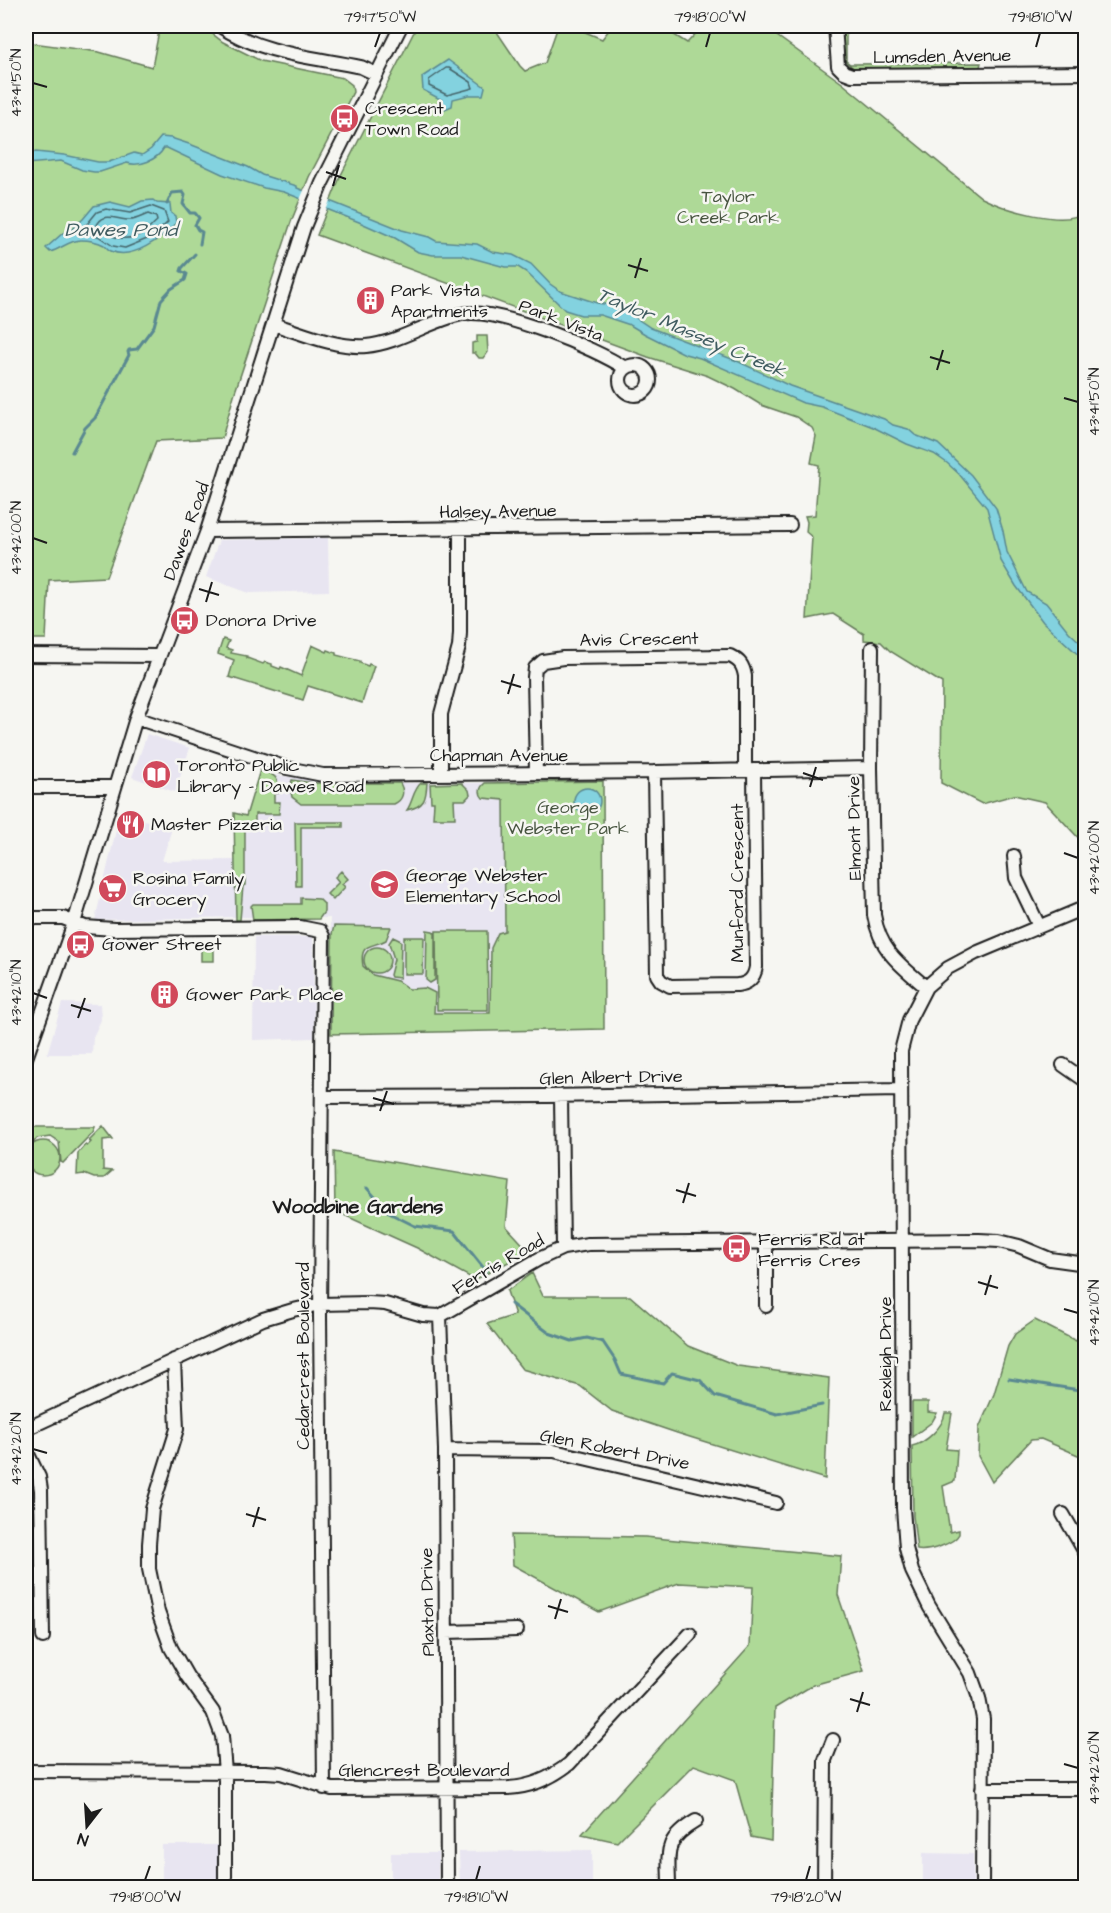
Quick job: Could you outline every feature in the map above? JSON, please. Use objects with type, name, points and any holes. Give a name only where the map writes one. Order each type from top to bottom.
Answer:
[{"type":"street","points":[[220,26],[261,46],[361,67],[376,75]]},
{"type":"street","name":"Dawes Road","points":[[26,1058],[74,923],[136,718],[207,531],[304,227],[322,183],[402,26]]},
{"type":"street","name":"Lumsden Avenue","points":[[835,26],[838,66],[844,72],[852,75],[1086,73]]},
{"type":"street","name":"Park Vista","points":[[273,324],[338,343],[366,346],[381,343],[463,313],[486,314],[523,324],[608,357],[625,368]]},
{"type":"street","name":"Halsey Avenue","points":[[207,531],[790,525]]},
{"type":"street","points":[[441,773],[441,714],[459,647],[460,529]]},
{"type":"street","name":"Elmont Drive","points":[[872,648],[871,768],[875,923],[881,939],[896,962],[926,987]]},
{"type":"street","points":[[26,655],[159,656]]},
{"type":"street","name":"Avis Crescent","points":[[536,773],[535,668],[543,661],[563,658],[730,656],[739,660],[745,676],[749,770]]},
{"type":"street","name":"Chapman Avenue","points":[[136,718],[287,768],[323,774],[871,768]]},
{"type":"street","name":"Munford Crescent","points":[[654,772],[657,975],[661,981],[670,986],[737,985],[744,984],[752,978],[756,967],[749,770]]},
{"type":"street","points":[[26,787],[115,788]]},
{"type":"street","points":[[1014,856],[1016,878],[1039,926]]},
{"type":"street","name":"Rexleigh Drive","points":[[982,1887],[983,1719],[979,1698],[970,1673],[920,1589],[906,1548],[903,1508],[900,1062],[905,1030],[926,987],[956,963],[1039,926],[1083,913]]},
{"type":"street","points":[[26,918],[63,918],[74,923]]},
{"type":"street","name":"Cedarcrest Boulevard","points":[[74,923],[85,927],[114,929],[300,927],[320,931],[322,936],[320,1304],[324,1788]]},
{"type":"street","points":[[1063,1065],[1083,1074]]},
{"type":"street","name":"Glen Albert Drive","points":[[322,1097],[900,1090]]},
{"type":"street","points":[[561,1095],[563,1248]]},
{"type":"street","points":[[766,1241],[766,1306]]},
{"type":"street","name":"Ferris Road","points":[[26,1429],[263,1319],[320,1304],[369,1303],[385,1304],[423,1315],[440,1316],[540,1259],[563,1248],[588,1244],[999,1241],[1019,1246],[1050,1259],[1086,1264]]},
{"type":"street","name":"Plaxton Drive","points":[[440,1316],[444,1450],[447,1887]]},
{"type":"street","points":[[174,1360],[177,1429],[152,1509],[149,1569],[158,1612],[171,1648],[187,1676],[209,1706],[222,1736],[225,1772],[225,1887]]},
{"type":"street","points":[[26,1450],[39,1477],[41,1490],[43,1637]]},
{"type":"street","name":"Glen Robert Drive","points":[[444,1450],[554,1451],[776,1503]]},
{"type":"street","points":[[1064,1514],[1086,1554]]},
{"type":"street","points":[[446,1632],[517,1630]]},
{"type":"street","name":"Glencrest Boulevard","points":[[26,1771],[281,1773],[324,1788],[519,1788],[551,1777],[569,1764],[690,1634]]},
{"type":"street","points":[[824,1887],[825,1760],[832,1740]]},
{"type":"street","points":[[982,1789],[1086,1789]]},
{"type":"street","points":[[669,1887],[671,1842],[676,1835],[696,1821]]},
{"type":"shaded area","points":[[328,538],[329,591],[249,593],[206,577],[219,540]]},
{"type":"shaded area","points":[[147,734],[190,748],[175,792],[132,777]]},
{"type":"shaded area","name":"George Webster Elementary School","points":[[262,773],[331,783],[514,783],[536,1030],[331,1034],[330,918],[95,920],[120,813],[172,828],[162,861],[236,860],[234,813],[248,817]]},
{"type":"shaded area","points":[[254,937],[313,937],[314,1038],[253,1040]]},
{"type":"shaded area","points":[[62,1003],[100,1004],[101,1020],[93,1037],[92,1054],[47,1054]]},
{"type":"shaded area","points":[[162,1845],[217,1845],[217,1887],[162,1887]]},
{"type":"shaded area","points":[[592,1850],[592,1887],[460,1887],[459,1852]]},
{"type":"shaded area","points":[[391,1853],[438,1853],[438,1887],[391,1887]]},
{"type":"shaded area","points":[[923,1853],[973,1854],[973,1887],[923,1887]]},
{"type":"green space","points":[[160,26],[202,26],[223,42],[261,61],[343,78],[352,85],[353,92],[309,177],[291,222],[222,438],[156,441],[106,577],[49,580],[46,639],[26,639],[26,42],[99,52],[152,67]]},
{"type":"green space","name":"Taylor Creek Park","points":[[417,26],[497,26],[495,29],[525,71],[545,63],[558,26],[571,26],[602,39],[612,26],[660,26],[687,43],[703,26],[763,26],[842,83],[982,198],[1004,207],[1049,218],[1075,216],[1085,212],[1085,845],[1045,802],[1014,795],[982,804],[941,783],[942,683],[890,651],[881,642],[864,640],[864,634],[833,614],[807,619],[812,537],[806,532],[805,516],[815,515],[819,465],[811,463],[816,436],[812,428],[796,417],[761,405],[708,376],[648,357],[317,235],[340,177]]},
{"type":"green space","points":[[842,26],[846,26],[846,61],[850,64],[981,63],[980,67],[853,68],[844,60]]},
{"type":"green space","points":[[477,336],[487,336],[488,352],[484,358],[479,358],[472,353],[472,343],[477,342]]},
{"type":"green space","points":[[223,639],[229,641],[226,648],[232,650],[231,653],[247,656],[263,664],[265,662],[272,664],[272,666],[280,669],[281,667],[301,676],[312,645],[327,652],[328,650],[336,653],[336,655],[360,661],[368,666],[369,664],[374,666],[362,703],[308,686],[303,700],[229,677],[234,660],[218,654]]},
{"type":"green space","points":[[260,770],[273,775],[277,780],[279,793],[274,794],[274,802],[280,802],[279,814],[255,814],[255,829],[245,829],[245,885],[243,886],[240,920],[236,920],[234,813],[246,816]]},
{"type":"green space","points":[[292,780],[313,783],[400,783],[403,793],[394,804],[301,804],[292,797],[290,787]]},
{"type":"green space","name":"George Webster Park","points":[[603,781],[604,1029],[331,1034],[334,926],[391,927],[386,940],[365,949],[362,958],[363,966],[373,975],[397,981],[409,989],[425,988],[435,993],[434,1013],[490,1013],[491,948],[498,933],[505,931],[504,800],[483,798],[480,794],[481,788],[485,783]]},
{"type":"green space","points":[[421,783],[427,783],[423,801],[418,806],[407,810],[416,789]]},
{"type":"green space","points":[[462,783],[469,790],[470,795],[465,800],[454,800],[455,818],[433,818],[434,802],[431,802],[430,784]]},
{"type":"green space","points":[[295,822],[343,822],[343,827],[301,827],[301,886],[296,886]]},
{"type":"green space","points":[[341,871],[348,879],[342,884],[345,887],[333,900],[327,894],[339,882],[335,877]]},
{"type":"green space","points":[[301,898],[319,899],[324,904],[324,912],[319,919],[253,920],[251,906],[253,904],[301,904]]},
{"type":"green space","points":[[427,930],[435,933],[435,980],[430,983],[426,980]]},
{"type":"green space","points":[[436,931],[487,931],[488,1010],[437,1010]]},
{"type":"green space","points":[[393,937],[401,941],[400,978],[390,975],[394,959],[389,943]]},
{"type":"green space","points":[[404,937],[424,937],[423,974],[404,974]]},
{"type":"green space","points":[[201,944],[214,944],[214,961],[201,961]]},
{"type":"green space","points":[[377,947],[386,951],[390,960],[386,969],[377,973],[368,969],[364,960],[368,951]]},
{"type":"green space","points":[[103,1126],[113,1139],[103,1140],[103,1170],[112,1171],[104,1178],[77,1175],[78,1153],[91,1142],[89,1140]]},
{"type":"green space","points":[[26,1127],[95,1127],[93,1132],[63,1163],[59,1142],[50,1136],[37,1138],[26,1152]]},
{"type":"green space","points":[[43,1141],[55,1146],[60,1158],[55,1170],[43,1175],[31,1170],[26,1158],[31,1146]]},
{"type":"green space","points":[[334,1152],[510,1182],[506,1226],[529,1251],[475,1280],[417,1248],[335,1211]]},
{"type":"green space","points":[[532,1273],[543,1296],[630,1296],[688,1346],[738,1366],[829,1378],[825,1479],[612,1411],[580,1386],[522,1369],[487,1324],[515,1315],[507,1291]]},
{"type":"green space","points":[[1035,1320],[1076,1341],[1078,1337],[1085,1341],[1085,1458],[1041,1439],[1031,1440],[992,1482],[978,1456],[979,1428],[994,1394],[1008,1346],[1015,1334]]},
{"type":"green space","points":[[912,1402],[928,1402],[928,1412],[937,1413],[932,1422],[912,1437]]},
{"type":"green space","points":[[945,1413],[952,1413],[946,1449],[957,1450],[955,1481],[943,1486],[950,1532],[959,1530],[959,1534],[952,1541],[940,1546],[917,1550],[913,1516],[912,1446],[923,1442],[933,1434],[941,1424]]},
{"type":"green space","points":[[511,1535],[645,1537],[841,1556],[838,1595],[864,1671],[813,1685],[775,1708],[771,1841],[751,1837],[735,1780],[694,1765],[617,1842],[582,1834],[750,1646],[753,1587],[679,1583],[599,1612],[513,1565]]},
{"type":"water","points":[[448,60],[485,87],[483,95],[469,95],[453,99],[452,106],[445,109],[442,100],[423,90],[422,77]]},
{"type":"water","points":[[161,137],[192,145],[402,230],[436,241],[477,244],[493,252],[513,255],[531,264],[560,291],[597,303],[618,306],[651,328],[737,361],[790,386],[884,419],[938,444],[971,475],[996,508],[1007,552],[1027,592],[1046,603],[1069,632],[1085,647],[1085,661],[1043,622],[1016,586],[1001,561],[987,508],[959,474],[934,454],[873,427],[822,407],[803,403],[700,358],[685,354],[630,325],[600,315],[581,315],[565,310],[518,267],[505,267],[461,255],[433,255],[418,252],[395,238],[359,222],[284,192],[222,174],[167,148],[148,162],[127,163],[100,172],[82,170],[61,161],[26,164],[26,154],[36,152],[109,162],[134,153],[142,155],[151,149]]},
{"type":"water","name":"Dawes Pond","points":[[153,200],[157,203],[170,204],[176,223],[146,246],[128,253],[119,253],[110,251],[99,243],[81,240],[73,241],[50,252],[46,248],[63,233],[72,229],[94,206],[110,202],[130,207],[142,201]]},
{"type":"water","points":[[587,788],[596,792],[600,801],[596,810],[587,814],[578,810],[574,801],[578,792]]},
{"type":"pier","points":[[305,188],[331,198],[325,213],[299,202]]},
{"type":"waterway","points":[[167,204],[172,193],[183,192],[185,195],[183,204],[190,213],[195,213],[199,218],[195,225],[202,232],[200,244]]},
{"type":"waterway","points":[[72,452],[85,428],[95,418],[129,355],[129,350],[137,349],[154,326],[161,300],[171,289],[185,280],[187,274],[181,271],[182,268],[195,254]]},
{"type":"waterway","points":[[367,1188],[389,1213],[415,1226],[454,1231],[486,1271]]},
{"type":"waterway","points":[[511,1304],[549,1333],[572,1341],[587,1338],[603,1342],[621,1374],[663,1383],[672,1373],[700,1380],[715,1396],[777,1414],[822,1405]]},
{"type":"waterway","points":[[1009,1379],[1086,1391]]},
{"type":"place","name":"Crescent Town Road","points":[[344,118]]},
{"type":"place","name":"Park Vista Apartments","points":[[370,300]]},
{"type":"place","name":"Donora Drive","points":[[185,620]]},
{"type":"place","name":"Toronto Public Library - Dawes Road","points":[[156,775]]},
{"type":"place","name":"Master Pizzeria","points":[[130,824]]},
{"type":"place","name":"George Webster Elementary School","points":[[385,885]]},
{"type":"place","name":"Rosina Family Grocery","points":[[112,888]]},
{"type":"place","name":"Gower Street","points":[[81,944]]},
{"type":"place","name":"Gower Park Place","points":[[165,994]]},
{"type":"place","name":"Ferris Rd at Ferris Cres","points":[[737,1249]]},
{"type":"district","name":"Woodbine Gardens","points":[[358,1206]]},
{"type":"water label","name":"Taylor Massey Creek","points":[[692,332]]}]
